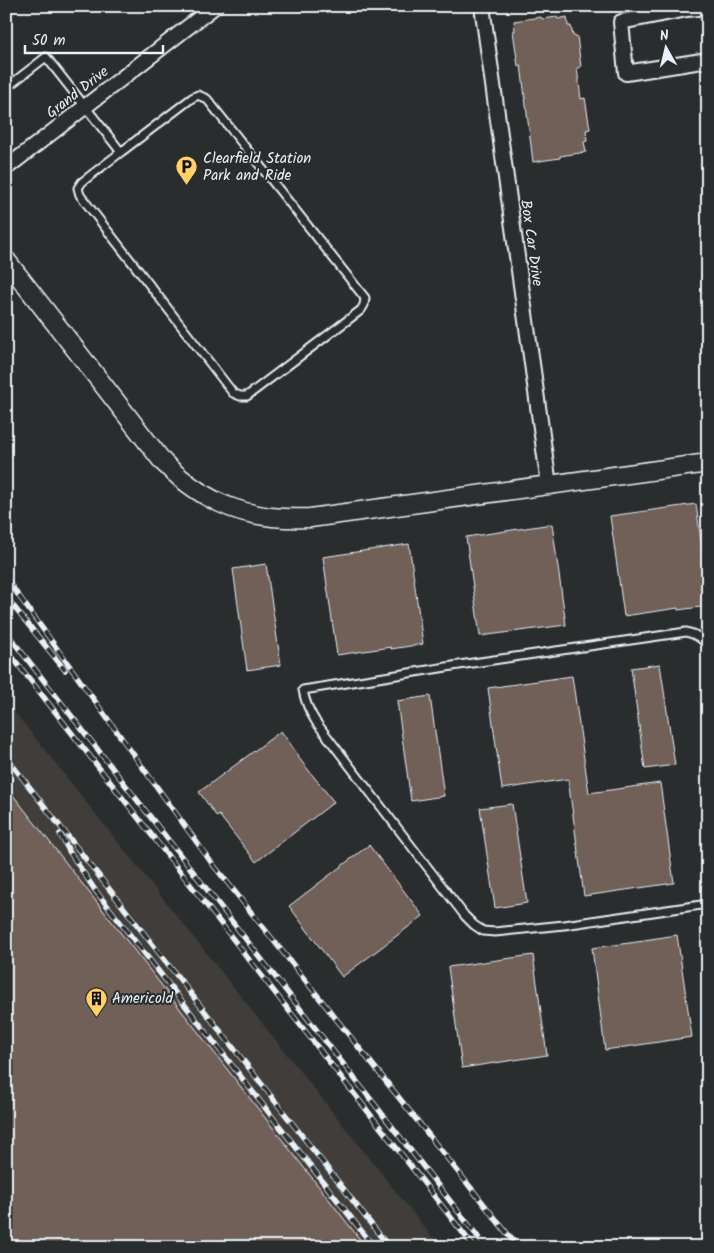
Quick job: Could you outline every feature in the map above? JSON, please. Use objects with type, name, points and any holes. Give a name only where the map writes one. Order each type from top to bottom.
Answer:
[{"type":"street","name":"Box Car Drive","points":[[482,6],[549,484]]},
{"type":"street","points":[[708,7],[687,8],[621,22],[626,73],[708,60]]},
{"type":"street","name":"Grand Drive","points":[[6,168],[207,9]]},
{"type":"street","points":[[7,264],[163,462],[193,488],[212,500],[231,508],[264,517],[310,518],[708,463]]},
{"type":"lane","points":[[6,88],[46,57],[121,152]]},
{"type":"lane","points":[[198,95],[207,99],[365,298],[361,310],[247,396],[233,393],[80,195],[78,188],[82,182],[121,152],[192,98],[198,95]]},
{"type":"lane","points":[[708,646],[694,634],[686,632],[303,690],[305,702],[316,722],[465,916],[483,931],[495,932],[537,928],[708,904]]},
{"type":"shaded area","name":"Americold","points":[[6,701],[440,1247],[6,1247]]},
{"type":"building","points":[[541,17],[542,19],[557,17],[558,19],[567,17],[568,26],[571,26],[573,36],[577,36],[581,67],[577,68],[581,99],[585,98],[590,129],[586,130],[587,141],[584,142],[586,152],[533,162],[521,65],[518,66],[513,31],[515,31],[514,21]]},
{"type":"building","points":[[696,504],[708,593],[708,606],[678,610],[678,608],[624,616],[610,516]]},
{"type":"building","points":[[552,524],[566,625],[480,636],[466,537]]},
{"type":"building","points":[[409,544],[423,644],[337,655],[323,557]]},
{"type":"building","points":[[266,564],[281,665],[247,670],[233,569]]},
{"type":"building","points":[[660,664],[675,765],[645,769],[631,668]]},
{"type":"building","points":[[572,676],[589,793],[660,783],[674,883],[584,896],[568,779],[502,789],[488,688]]},
{"type":"building","points":[[430,696],[444,796],[411,801],[397,701]]},
{"type":"building","points":[[281,731],[298,757],[334,802],[256,862],[219,815],[217,817],[199,792]]},
{"type":"building","name":"Americold","points":[[6,786],[366,1247],[6,1247]]},
{"type":"building","points":[[512,804],[527,903],[495,908],[480,808]]},
{"type":"building","points":[[369,845],[423,916],[342,977],[289,906]]},
{"type":"building","points":[[677,935],[692,1037],[605,1050],[592,948]]},
{"type":"building","points":[[533,955],[547,1055],[462,1068],[448,967]]},
{"type":"railway","points":[[6,578],[211,862],[518,1247]]},
{"type":"railway","points":[[6,597],[65,670]]},
{"type":"railway","points":[[6,632],[486,1247]]},
{"type":"railway","points":[[6,649],[474,1247]]},
{"type":"railway","points":[[6,757],[389,1247]]},
{"type":"railway","points":[[6,776],[10,780]]},
{"type":"railway","points":[[60,834],[95,890],[374,1247]]},
{"type":"place","name":"Clearfield Station Park and Ride","points":[[187,186]]},
{"type":"place","name":"Americold","points":[[96,1017]]}]
